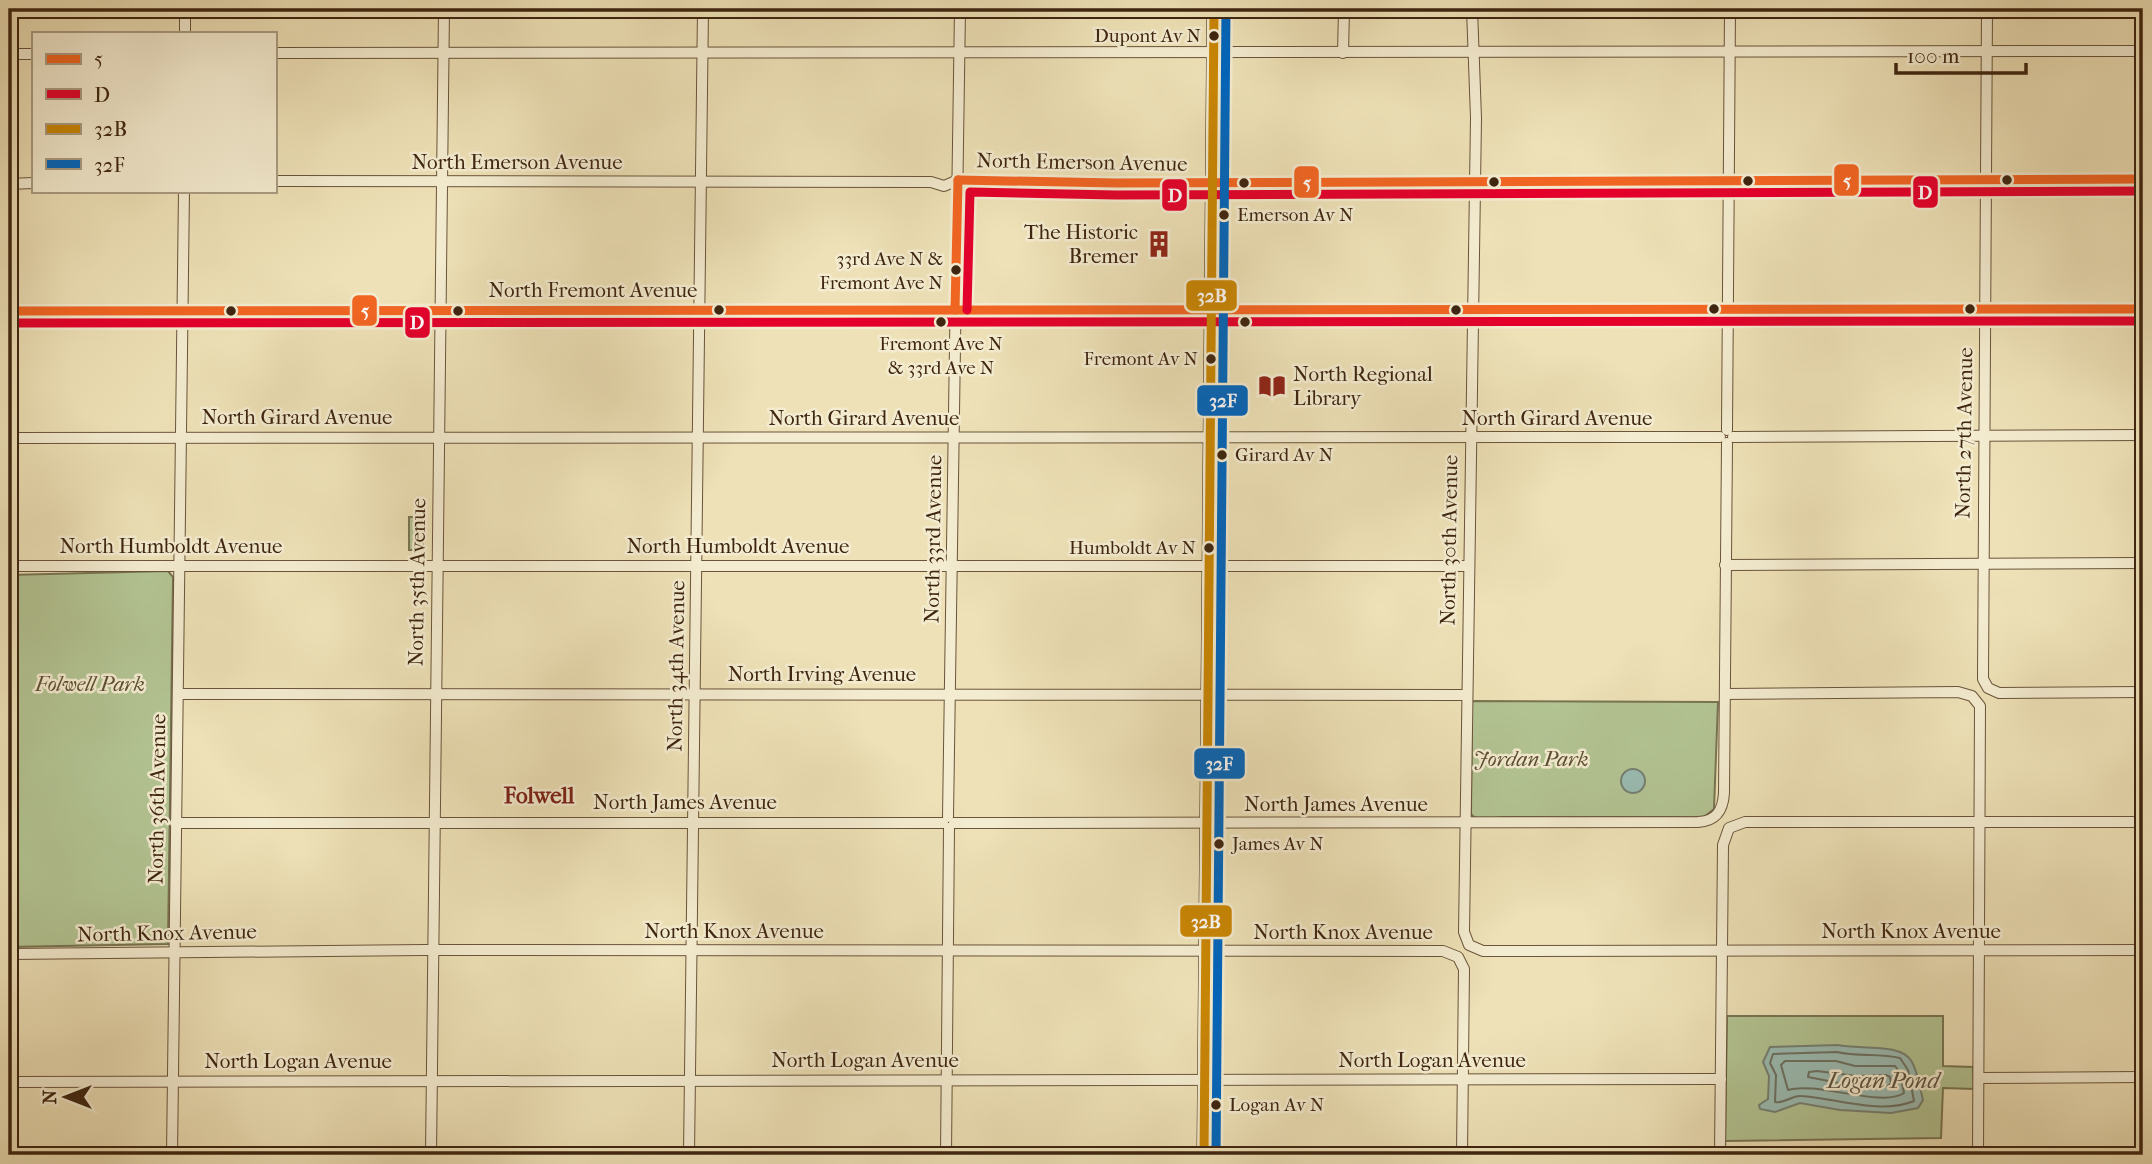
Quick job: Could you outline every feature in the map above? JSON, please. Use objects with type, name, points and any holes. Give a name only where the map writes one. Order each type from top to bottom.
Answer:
[{"type":"main road","points":[[1205,1155],[1208,695],[1213,438],[1214,9]]},
{"type":"street","points":[[185,9],[185,32]]},
{"type":"street","name":"North 35th Avenue","points":[[431,1155],[434,694],[444,9]]},
{"type":"street","name":"North 34th Avenue","points":[[689,1155],[703,9]]},
{"type":"street","name":"North 33rd Avenue","points":[[946,1155],[960,9]]},
{"type":"street","points":[[1343,9],[1343,53]]},
{"type":"street","name":"North 30th Avenue","points":[[1469,946],[1464,933],[1464,823],[1475,181],[1472,9]]},
{"type":"street","points":[[1730,9],[1725,694],[1958,692],[1976,699],[1980,706],[1978,1155]]},
{"type":"street","name":"North 27th Avenue","points":[[1987,9],[1982,669],[1987,688],[1998,693],[2143,692]]},
{"type":"street","points":[[276,53],[2143,51]]},
{"type":"street","points":[[9,54],[32,54]]},
{"type":"street","name":"North Emerson Avenue","points":[[276,181],[930,182],[944,186],[958,180],[1214,183],[2143,179]]},
{"type":"street","points":[[9,184],[32,183]]},
{"type":"street","name":"North 36th Avenue","points":[[172,1155],[184,192]]},
{"type":"street","name":"North Fremont Avenue","points":[[9,310],[2143,309]]},
{"type":"street","name":"North Girard Avenue","points":[[9,438],[2143,435]]},
{"type":"street","points":[[1726,565],[2143,563]]},
{"type":"street","name":"North Humboldt Avenue","points":[[9,566],[1468,566]]},
{"type":"street","name":"North Irving Avenue","points":[[178,694],[1466,695]]},
{"type":"street","name":"North James Avenue","points":[[175,823],[1698,822],[1717,816],[1724,793],[1725,694]]},
{"type":"street","points":[[1720,1155],[1723,845],[1729,828],[1745,822],[2143,822]]},
{"type":"street","name":"North Knox Avenue","points":[[1469,946],[1483,951],[2143,950]]},
{"type":"street","name":"North Knox Avenue","points":[[9,954],[433,950],[1443,951],[1458,957],[1464,973],[1462,1079]]},
{"type":"street","points":[[1979,1078],[2143,1077]]},
{"type":"street","name":"North Logan Avenue","points":[[9,1082],[432,1079],[1721,1079]]},
{"type":"street","points":[[1462,1079],[1462,1155]]},
{"type":"green space","points":[[409,517],[423,517],[423,550],[409,550]]},
{"type":"green space","name":"Folwell Park","points":[[168,571],[173,577],[168,944],[9,947],[9,575]]},
{"type":"green space","name":"Jordan Park","points":[[1472,701],[1718,702],[1714,809],[1704,817],[1503,817],[1477,820],[1471,814]]},
{"type":"green space","points":[[1727,1016],[1943,1016],[1943,1066],[1973,1067],[1974,1089],[1943,1088],[1941,1138],[1725,1141]]},
{"type":"water","points":[[1633,769],[1642,772],[1645,781],[1642,790],[1633,793],[1624,790],[1621,781],[1624,772]]},
{"type":"water","name":"Logan Pond","points":[[1838,1045],[1890,1049],[1907,1056],[1916,1071],[1923,1100],[1918,1108],[1891,1113],[1840,1110],[1800,1103],[1775,1112],[1760,1109],[1759,1105],[1768,1099],[1769,1076],[1763,1062],[1770,1047]]},
{"type":"transit line","name":"32B","points":[[1204,1155],[1214,9]]},
{"type":"transit line","name":"32F","points":[[1216,1155],[1226,9]]},
{"type":"transit line","name":"5","points":[[958,180],[1116,183],[2143,179]]},
{"type":"transit line","name":"5","points":[[955,310],[958,180]]},
{"type":"transit line","name":"D","points":[[967,310],[970,192],[1116,195],[2143,191]]},
{"type":"transit line","name":"5","points":[[9,311],[2143,309]]},
{"type":"transit line","name":"D","points":[[9,323],[2143,321]]},
{"type":"place","name":"Dupont Av N","points":[[1214,36]]},
{"type":"place","name":"Emerson Av N","points":[[1224,215]]},
{"type":"place","name":"The Historic Bremer","points":[[1159,244]]},
{"type":"place","name":"33rd Ave N & Fremont Ave N","points":[[956,270]]},
{"type":"place","name":"Fremont Ave N & 33rd Ave N","points":[[941,322]]},
{"type":"place","name":"Fremont Av N","points":[[1211,359]]},
{"type":"place","name":"North Regional Library","points":[[1272,386]]},
{"type":"place","name":"Girard Av N","points":[[1222,455]]},
{"type":"place","name":"Humboldt Av N","points":[[1209,548]]},
{"type":"place","name":"James Av N","points":[[1219,844]]},
{"type":"place","name":"Logan Av N","points":[[1216,1105]]},
{"type":"district","name":"Folwell","points":[[539,795]]}]
